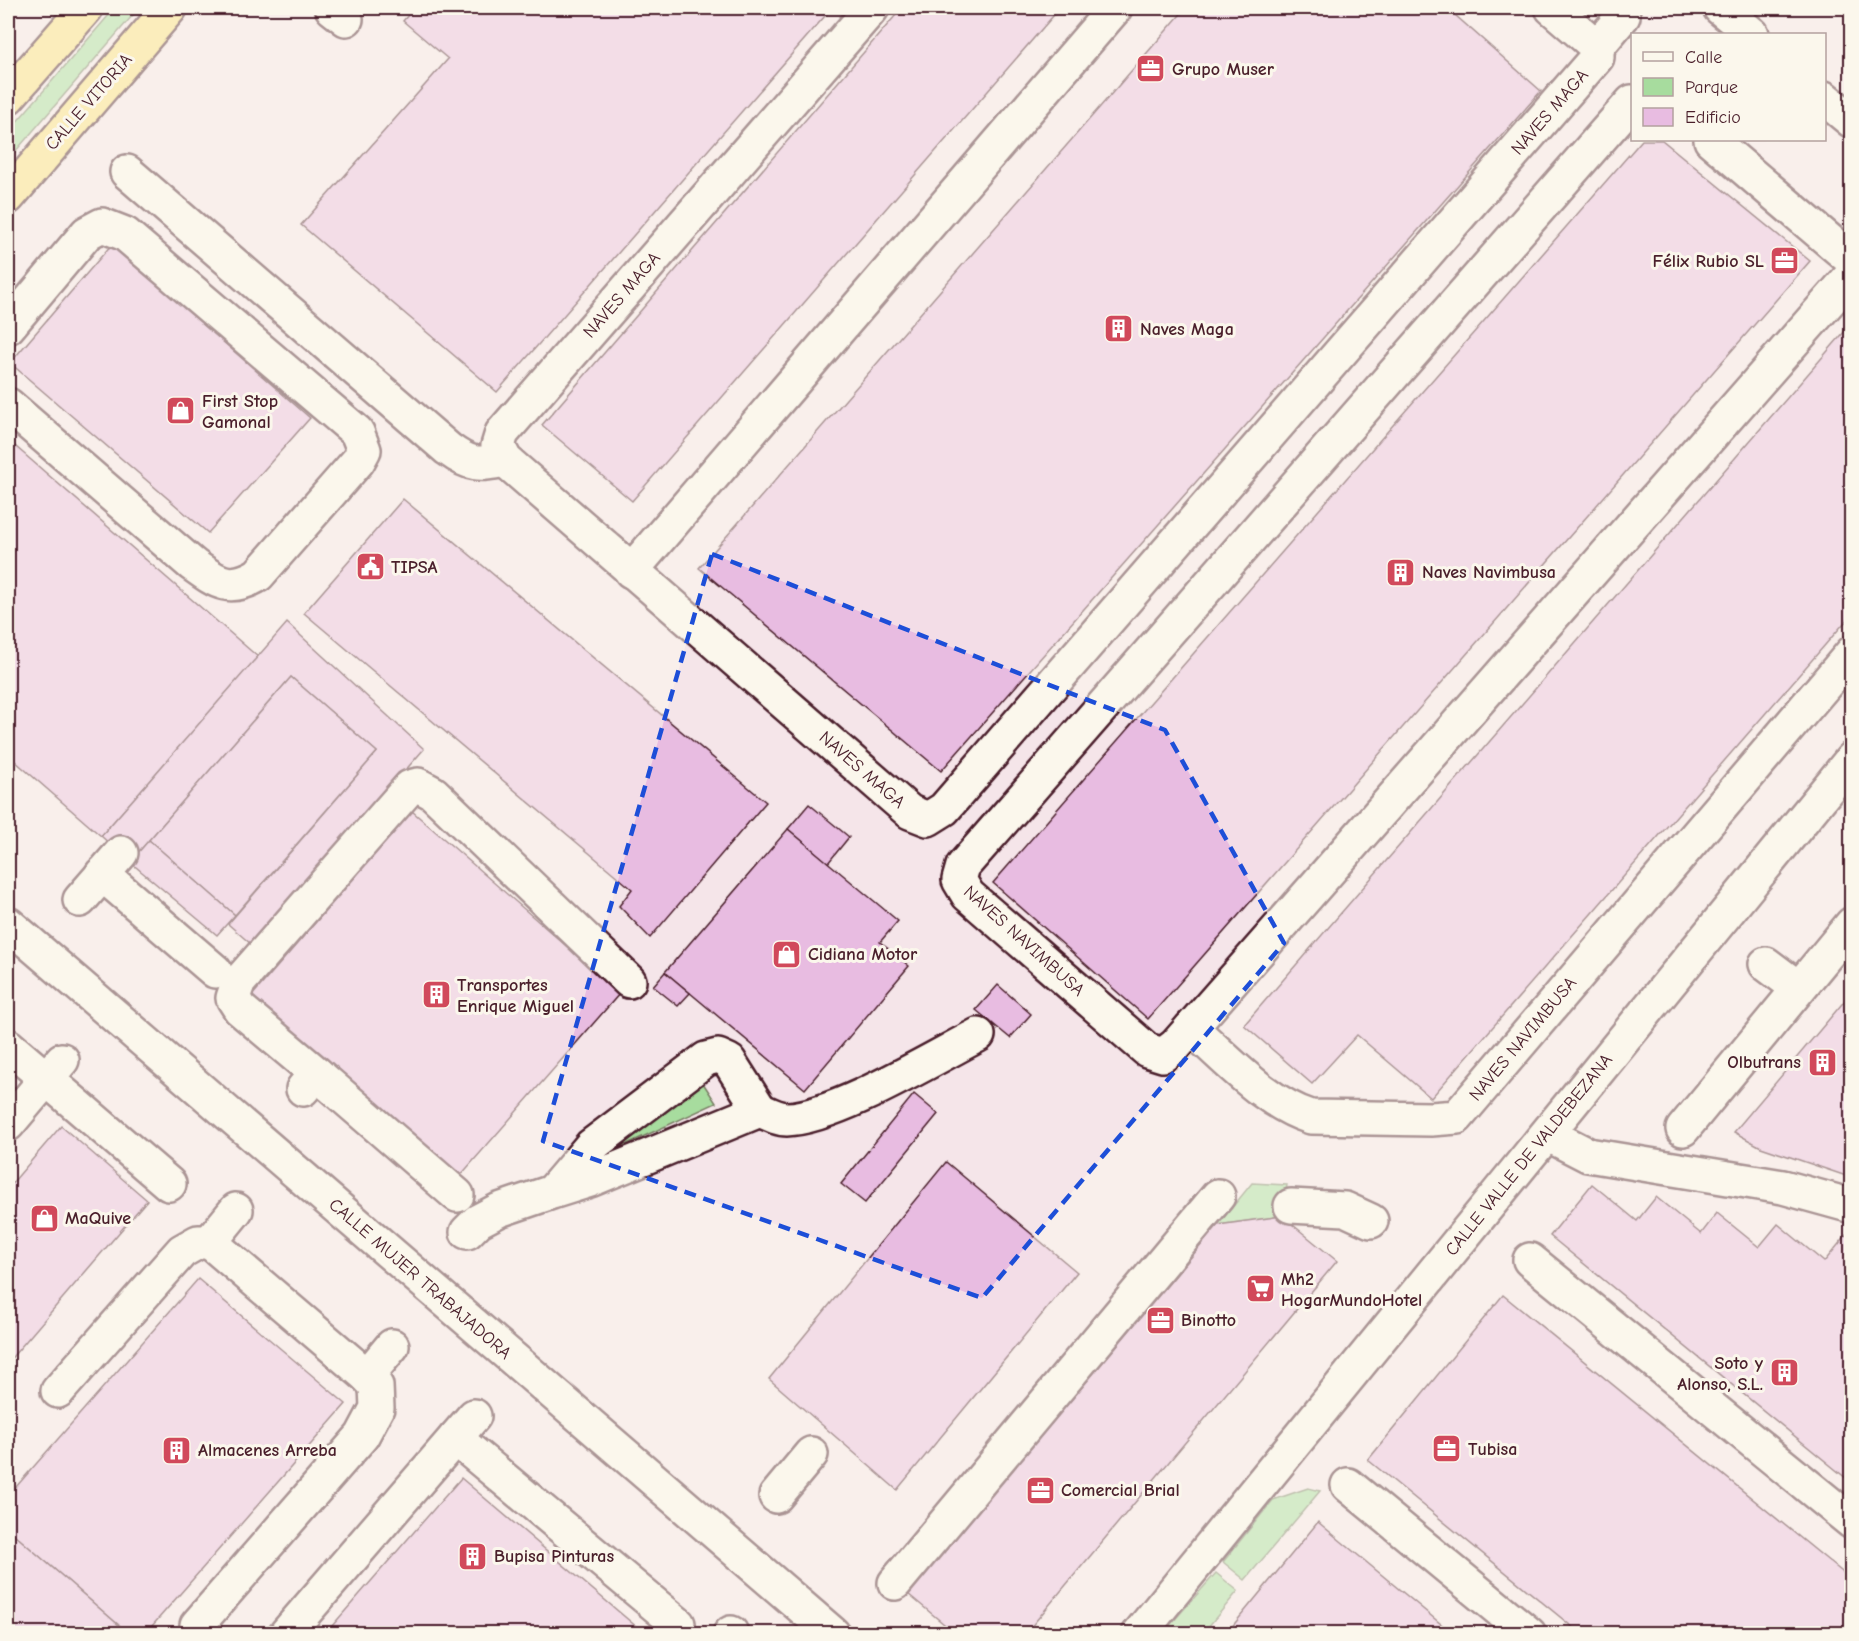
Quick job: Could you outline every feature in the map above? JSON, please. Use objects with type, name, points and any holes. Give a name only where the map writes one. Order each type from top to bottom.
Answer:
[{"type":"highway","points":[[8,97],[86,8]]},
{"type":"highway","name":"CALLE VITORIA","points":[[8,197],[170,8]]},
{"type":"street","name":"NAVES MAGA","points":[[872,8],[502,433],[498,446],[505,460],[631,571],[910,812],[928,819],[944,809],[1597,57],[1597,46],[1552,8]]},
{"type":"street","points":[[631,571],[1115,8]]},
{"type":"street","points":[[1720,8],[1751,33]]},
{"type":"street","points":[[1597,46],[1623,16]]},
{"type":"street","points":[[1826,100],[1851,121]]},
{"type":"street","name":"NAVES NAVIMBUSA","points":[[1631,103],[963,866],[958,880],[968,895],[1147,1050],[1163,1055],[1176,1045],[1851,275]]},
{"type":"street","points":[[1712,141],[1846,244]]},
{"type":"street","points":[[127,172],[465,462],[480,465],[505,460]]},
{"type":"street","points":[[8,327],[87,233],[102,225],[113,228],[125,234],[357,432],[364,450],[358,461],[258,575],[244,583],[232,585],[214,580],[192,564],[8,405]]},
{"type":"street","name":"NAVES NAVIMBUSA","points":[[1191,1028],[1274,1101],[1292,1111],[1311,1117],[1431,1119],[1456,1117],[1851,653]]},
{"type":"street","name":"CALLE VALLE DE VALDEBEZANA","points":[[1139,1634],[1851,759]]},
{"type":"street","points":[[457,1195],[309,1081],[240,1009],[233,998],[238,983],[410,787],[418,785],[433,793],[629,981]]},
{"type":"street","points":[[80,900],[112,864],[214,971]]},
{"type":"street","name":"CALLE MUJER TRABAJADORA","points":[[8,924],[833,1634]]},
{"type":"street","points":[[1683,1128],[1851,924]]},
{"type":"street","points":[[1766,964],[1798,988]]},
{"type":"street","points":[[552,1192],[591,1146],[706,1059],[718,1056],[729,1061],[760,1110],[783,1119],[803,1118],[860,1096],[978,1035]]},
{"type":"street","points":[[8,1046],[54,1070],[126,1131],[169,1184]]},
{"type":"street","points":[[8,1124],[54,1070]]},
{"type":"street","points":[[467,1232],[478,1221],[499,1210],[590,1180],[760,1110]]},
{"type":"street","points":[[1547,1134],[1588,1155],[1783,1187],[1851,1206]]},
{"type":"street","points":[[895,1583],[1218,1196]]},
{"type":"street","points":[[1291,1206],[1346,1209],[1371,1221]]},
{"type":"street","points":[[210,1242],[236,1210]]},
{"type":"street","points":[[58,1390],[182,1251],[198,1242],[210,1242],[376,1386],[377,1408],[362,1436],[197,1624]]},
{"type":"street","points":[[1530,1260],[1851,1522]]},
{"type":"street","points":[[367,1376],[392,1346]]},
{"type":"street","points":[[286,1634],[465,1427],[678,1624]]},
{"type":"street","points":[[776,1496],[811,1454]]},
{"type":"street","points":[[1348,1485],[1529,1634]]},
{"type":"highlighted area","points":[[712,554],[1165,730],[1284,943],[982,1298],[543,1141]]},
{"type":"shaded area","points":[[8,8],[1851,8],[1851,1633],[8,1633]]},
{"type":"green space","points":[[115,8],[139,8],[8,160],[8,132]]},
{"type":"green space","points":[[703,1083],[716,1103],[601,1156]]},
{"type":"green space","points":[[1252,1183],[1287,1185],[1282,1216],[1218,1225]]},
{"type":"green space","points":[[1308,1488],[1320,1491],[1245,1580],[1223,1562],[1273,1500]]},
{"type":"green space","points":[[1216,1573],[1238,1591],[1203,1633],[1163,1633]]},
{"type":"building","points":[[414,8],[832,8],[497,392],[301,225],[448,59],[403,21]]},
{"type":"building","points":[[902,8],[1060,8],[632,501],[542,425]]},
{"type":"building","name":"Naves Maga","points":[[1186,8],[1447,8],[1541,91],[941,771],[699,568]]},
{"type":"building","name":"Naves Navimbusa","points":[[1641,141],[1663,141],[1810,261],[1148,1019],[993,883]]},
{"type":"building","points":[[112,244],[310,418],[208,533],[10,363]]},
{"type":"building","name":"Naves Navimbusa","points":[[1852,323],[1852,614],[1431,1098],[1357,1035],[1312,1084],[1244,1025]]},
{"type":"building","points":[[8,440],[258,657],[101,836],[8,755]]},
{"type":"building","points":[[403,499],[766,802],[650,938],[619,906],[632,889],[304,613]]},
{"type":"building","points":[[287,623],[424,749],[252,945],[228,924],[377,752],[291,677],[130,862],[101,836]]},
{"type":"building","points":[[291,677],[377,752],[235,915],[149,840]]},
{"type":"building","points":[[809,804],[849,837],[828,863],[788,829]]},
{"type":"building","name":"Transportes Enrique Miguel","points":[[412,811],[620,993],[460,1176],[251,997]]},
{"type":"building","name":"Cidiana Motor","points":[[788,829],[898,921],[880,942],[909,966],[805,1089],[665,972]]},
{"type":"building","points":[[149,840],[235,915],[217,935],[130,862]]},
{"type":"building","points":[[665,972],[690,993],[678,1006],[653,986]]},
{"type":"building","points":[[998,985],[1031,1014],[1010,1038],[976,1010]]},
{"type":"building","name":"Olbutrans","points":[[1852,992],[1852,1178],[1761,1147],[1734,1132]]},
{"type":"building","points":[[914,1094],[938,1114],[865,1203],[841,1184]]},
{"type":"building","points":[[61,1126],[147,1200],[8,1362],[8,1188]]},
{"type":"building","points":[[946,1162],[1077,1272],[897,1490],[769,1379]]},
{"type":"building","name":"Soto y Alonso, S.L.","points":[[1592,1184],[1637,1221],[1656,1197],[1701,1234],[1717,1213],[1759,1247],[1778,1224],[1824,1262],[1847,1234],[1852,1238],[1852,1483],[1550,1236]]},
{"type":"building","points":[[1282,1216],[1337,1261],[1025,1634],[956,1634],[908,1594],[1218,1225]]},
{"type":"building","name":"Almacenes Arreba","points":[[198,1279],[346,1404],[145,1634],[129,1634],[8,1529],[8,1496]]},
{"type":"building","points":[[1503,1295],[1852,1580],[1852,1634],[1581,1634],[1368,1460]]},
{"type":"building","name":"Bupisa Pinturas","points":[[461,1478],[645,1634],[325,1634]]},
{"type":"building","points":[[1318,1522],[1453,1634],[1226,1634]]},
{"type":"building","points":[[8,1529],[129,1634],[8,1634]]},
{"type":"place","name":"Grupo Muser","points":[[1151,69]]},
{"type":"place","name":"Félix Rubio SL","points":[[1785,261]]},
{"type":"place","name":"Naves Maga","points":[[1119,329]]},
{"type":"place","name":"First Stop Gamonal","points":[[181,411]]},
{"type":"place","name":"TIPSA","points":[[370,567]]},
{"type":"place","name":"Naves Navimbusa","points":[[1401,572]]},
{"type":"place","name":"Cidiana Motor","points":[[787,954]]},
{"type":"place","name":"Transportes Enrique Miguel","points":[[436,995]]},
{"type":"place","name":"Olbutrans","points":[[1822,1062]]},
{"type":"place","name":"MaQuive","points":[[44,1218]]},
{"type":"place","name":"Mh2 HogarMundoHotel","points":[[1260,1289]]},
{"type":"place","name":"Binotto","points":[[1160,1320]]},
{"type":"place","name":"Soto y Alonso, S.L.","points":[[1784,1373]]},
{"type":"place","name":"Tubisa","points":[[1447,1449]]},
{"type":"place","name":"Almacenes Arreba","points":[[177,1450]]},
{"type":"place","name":"Comercial Brial","points":[[1040,1490]]},
{"type":"place","name":"Bupisa Pinturas","points":[[473,1556]]}]
